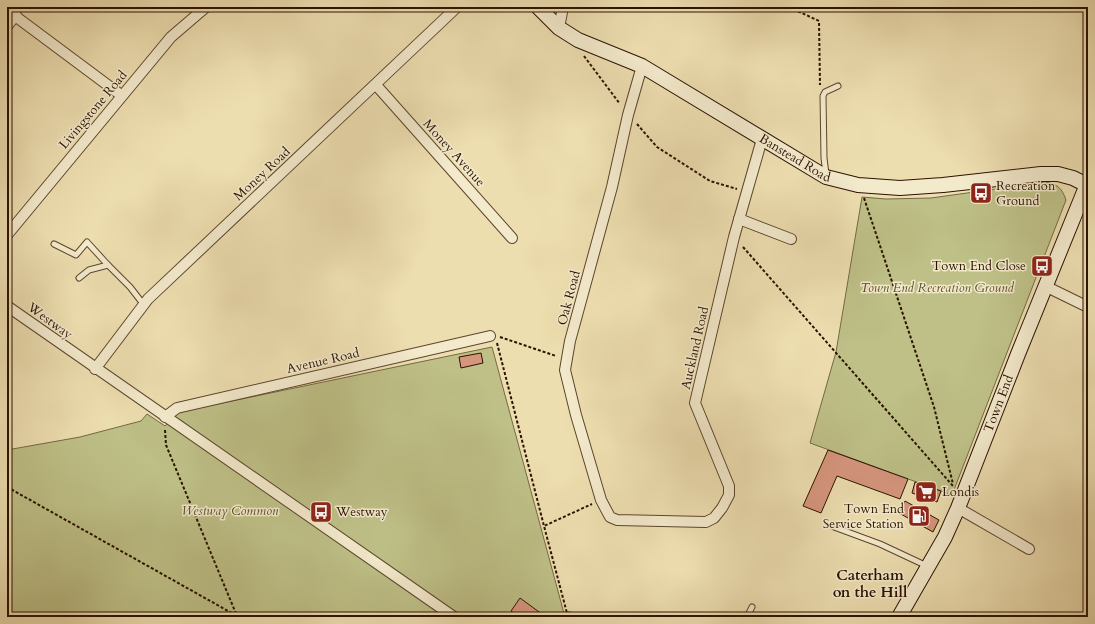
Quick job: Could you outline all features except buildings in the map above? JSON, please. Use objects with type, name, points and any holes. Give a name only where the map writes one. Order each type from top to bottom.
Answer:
[{"type":"main road","name":"Banstead Road","points":[[538,7],[559,28],[578,40],[642,66],[826,177],[858,185],[900,188],[943,185],[1041,174],[1058,174],[1088,184]]},
{"type":"main road","name":"Town End","points":[[899,617],[945,537],[958,508],[959,489],[1088,184]]},
{"type":"street","name":"Livingstone Road","points":[[7,235],[121,95],[171,37],[206,7]]},
{"type":"street","name":"Money Road","points":[[95,369],[144,305],[376,86],[457,7]]},
{"type":"street","points":[[559,28],[563,7]]},
{"type":"street","points":[[7,26],[11,12],[121,95]]},
{"type":"street","name":"Oak Road","points":[[628,521],[617,520],[610,517],[606,510],[565,370],[612,187],[628,115],[642,66]]},
{"type":"street","name":"Money Avenue","points":[[376,86],[512,238]]},
{"type":"street","name":"Auckland Road","points":[[628,521],[706,522],[714,518],[729,496],[729,486],[695,403],[734,236],[762,139]]},
{"type":"street","points":[[739,219],[792,239]]},
{"type":"street","points":[[1045,286],[1088,307]]},
{"type":"street","name":"Westway","points":[[7,306],[95,369],[454,617]]},
{"type":"street","name":"Avenue Road","points":[[165,417],[177,408],[493,336]]},
{"type":"street","points":[[958,508],[1029,548]]},
{"type":"lane","points":[[826,177],[824,158],[823,96],[825,92],[838,86]]},
{"type":"lane","points":[[54,244],[76,256],[87,242],[130,287],[144,305]]},
{"type":"lane","points":[[79,278],[89,270],[108,265]]},
{"type":"lane","points":[[834,527],[880,544],[928,567]]},
{"type":"lane","points":[[747,617],[752,607]]},
{"type":"path","points":[[789,7],[819,21],[820,92]]},
{"type":"path","points":[[583,55],[628,115],[657,147],[710,181],[746,192]]},
{"type":"path","points":[[858,185],[874,224],[934,407],[959,489]]},
{"type":"path","points":[[734,236],[959,489]]},
{"type":"path","points":[[493,336],[567,359]]},
{"type":"path","points":[[493,336],[568,617]]},
{"type":"path","points":[[165,417],[166,445],[237,617]]},
{"type":"path","points":[[7,487],[237,617]]},
{"type":"path","points":[[544,526],[602,500]]},
{"type":"green space","name":"Town End Recreation Ground","points":[[1046,182],[1059,187],[1066,200],[952,495],[810,443],[836,352],[862,197],[886,199],[931,198]]},
{"type":"green space","name":"Westway Common","points":[[492,347],[565,617],[7,617],[7,450],[80,437],[141,421],[147,414],[165,426],[179,412]]},
{"type":"place","name":"Recreation Ground","points":[[981,193]]},
{"type":"place","name":"Town End Close","points":[[1042,266]]},
{"type":"place","name":"Londis","points":[[926,492]]},
{"type":"place","name":"Westway","points":[[321,512]]},
{"type":"place","name":"Town End Service Station","points":[[919,516]]},
{"type":"district","name":"Caterham on the Hill","points":[[870,584]]}]
